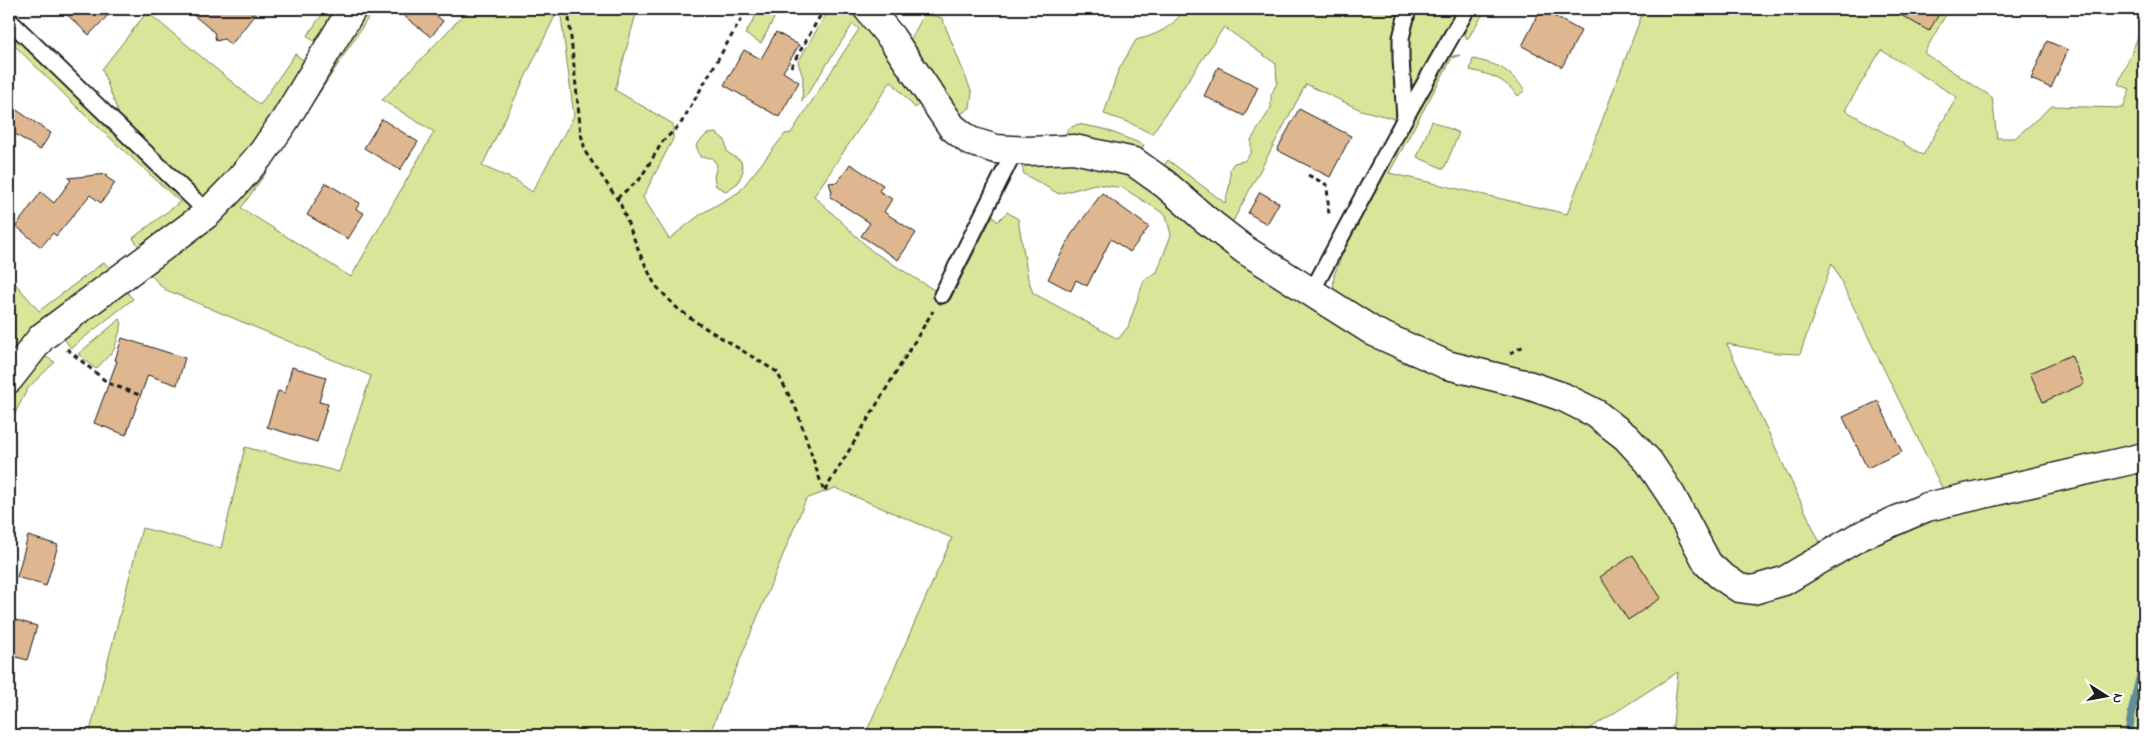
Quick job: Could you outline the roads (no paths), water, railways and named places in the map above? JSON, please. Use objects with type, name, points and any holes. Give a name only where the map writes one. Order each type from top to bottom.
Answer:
[{"type":"street","points":[[9,379],[50,330],[208,213],[232,188],[262,152],[285,120],[352,9]]},
{"type":"street","points":[[868,9],[891,37],[952,127],[970,141],[996,149],[1074,149],[1134,162],[1165,184],[1245,250],[1312,290],[1374,332],[1447,364],[1528,385],[1563,397],[1595,413],[1626,437],[1649,462],[1671,495],[1708,564],[1739,588],[1753,590],[1784,581],[1858,536],[1927,507],[2144,457]]},
{"type":"lane","points":[[1405,118],[1400,59],[1401,38],[1408,9]]},
{"type":"lane","points":[[1312,290],[1405,118],[1467,9]]},
{"type":"lane","points":[[9,20],[208,213]]},
{"type":"lane","points":[[942,296],[1015,150]]},
{"type":"waterway","points":[[2128,735],[2144,660]]}]
